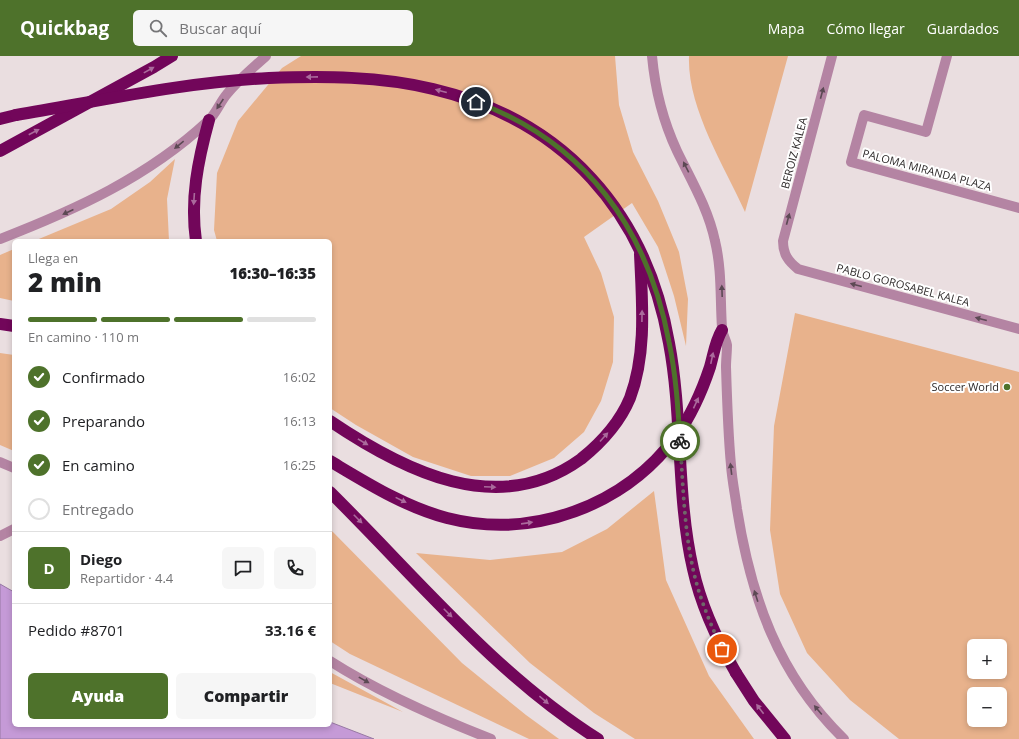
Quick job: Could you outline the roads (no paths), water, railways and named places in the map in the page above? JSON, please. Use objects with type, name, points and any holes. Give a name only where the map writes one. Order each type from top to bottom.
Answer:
[{"type":"highway","points":[[0,151],[172,56]]},
{"type":"highway","points":[[0,119],[175,88],[267,78],[337,77],[396,82],[433,89],[490,107],[543,135],[567,153],[589,174],[609,197],[626,222],[640,248],[656,291],[669,342],[678,408],[685,515],[693,570],[710,623],[736,673],[754,701],[785,739]]},
{"type":"highway","points":[[196,239],[193,205],[195,181],[209,120]]},
{"type":"highway","points":[[332,422],[375,449],[410,467],[451,482],[491,488],[521,486],[547,479],[572,465],[592,450],[614,426],[630,398],[639,360],[642,313],[640,248]]},
{"type":"highway","points":[[0,324],[12,326]]},
{"type":"highway","points":[[332,462],[404,502],[446,518],[486,525],[522,524],[555,518],[585,508],[615,493],[648,468],[677,435],[693,409],[710,365],[715,342],[722,330]]},
{"type":"highway","points":[[332,494],[493,656],[552,706],[598,739]]},
{"type":"street","points":[[0,239],[57,217],[98,198],[136,175],[174,149],[209,120],[226,94],[266,56]]},
{"type":"street","points":[[652,56],[658,99],[666,125],[700,196],[715,240],[722,286],[722,330],[727,344],[726,365],[731,467],[750,578],[761,612],[793,676],[814,705],[844,739]]},
{"type":"street","name":"BEROIZ KALEA","points":[[786,256],[783,249],[784,233],[832,56]]},
{"type":"street","name":"PALOMA MIRANDA PLAZA","points":[[947,56],[926,132],[864,115],[851,162],[1019,208]]},
{"type":"street","name":"PABLO GOROSABEL KALEA","points":[[786,256],[791,264],[798,269],[1019,329]]},
{"type":"street","points":[[0,462],[12,467]]},
{"type":"street","points":[[0,536],[12,530]]},
{"type":"street","points":[[332,662],[389,694],[441,720],[490,739]]},
{"type":"place","name":"Soccer World","points":[[1007,387]]}]
